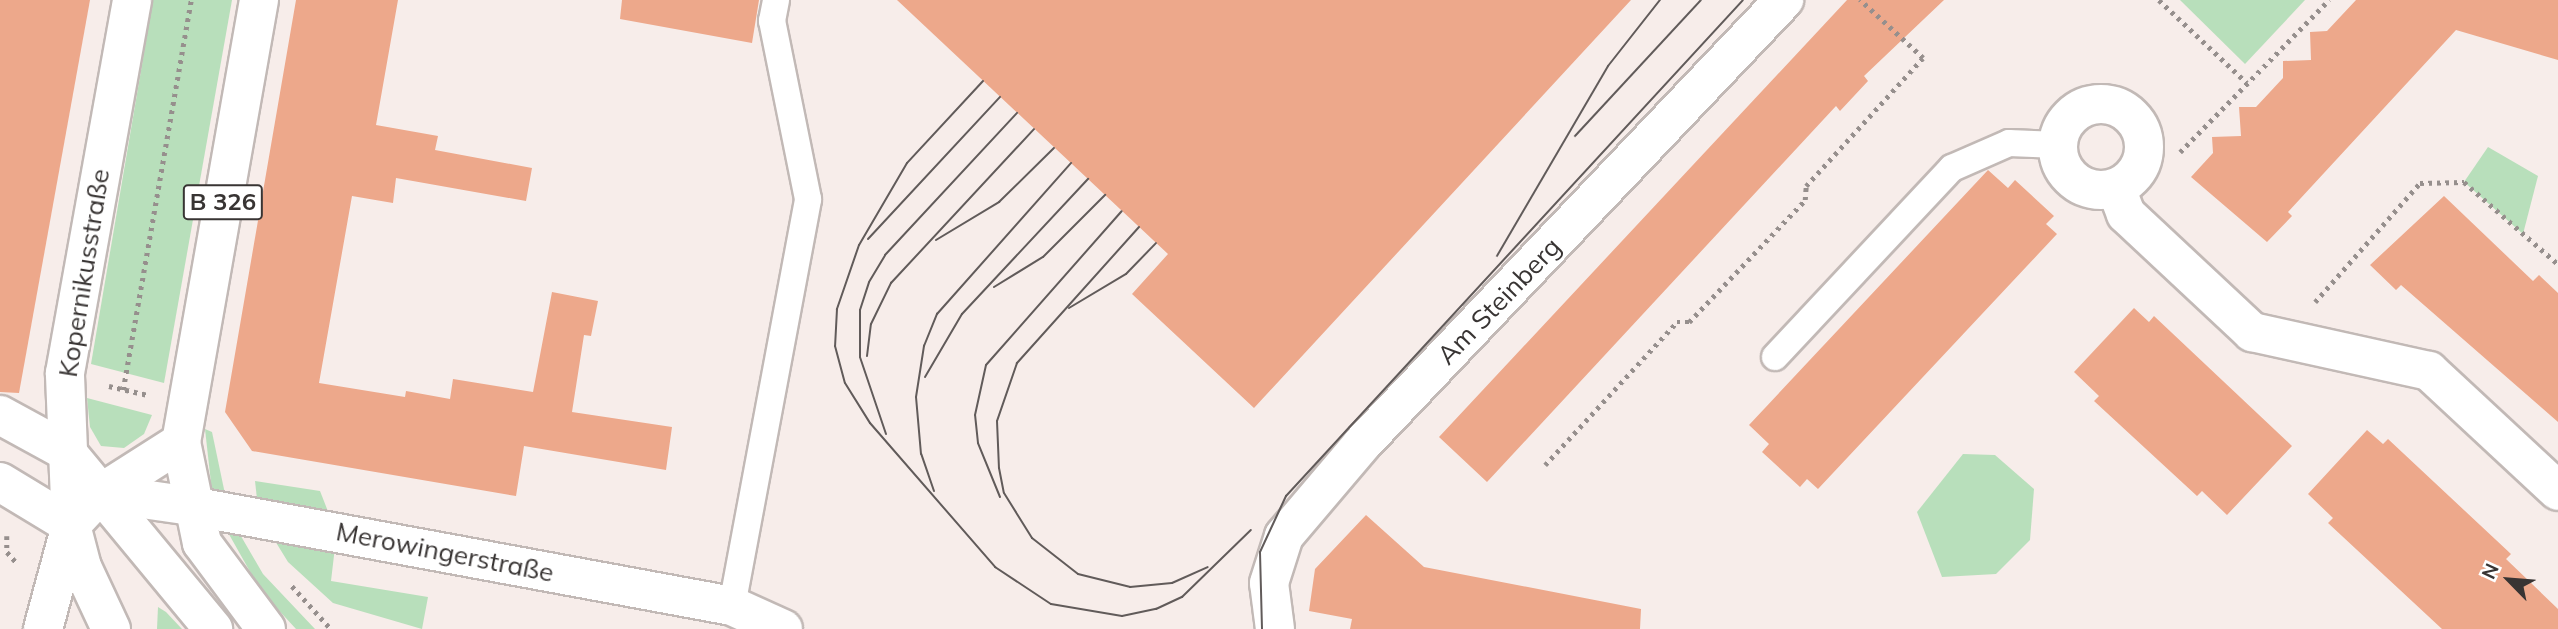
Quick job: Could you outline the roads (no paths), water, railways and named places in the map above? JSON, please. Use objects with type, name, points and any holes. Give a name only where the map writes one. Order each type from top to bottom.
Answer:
[{"type":"street","name":"Kopernikusstraße","points":[[43,629],[71,525],[65,373],[132,0]]},
{"type":"street","name":"B 326","points":[[259,0],[184,403],[181,442],[191,506],[220,573],[266,629]]},
{"type":"street","name":"Am Steinberg","points":[[1275,629],[1269,583],[1284,536],[1362,444],[1784,0]]},
{"type":"street","points":[[2087,106],[2127,112],[2144,149],[2136,173],[2116,188],[2076,181],[2064,169],[2058,145],[2067,121],[2087,106]]},
{"type":"street","points":[[2116,188],[2126,214],[2252,332],[2309,347],[2430,371],[2558,491]]},
{"type":"street","points":[[0,415],[66,451],[213,629]]},
{"type":"street","points":[[71,525],[101,493],[181,442]]},
{"type":"street","points":[[0,482],[71,525],[82,567],[111,629]]},
{"type":"street","name":"Merowingerstraße","points":[[101,493],[341,532],[732,606],[783,629]]},
{"type":"lane","points":[[732,606],[808,199],[772,21],[776,0]]},
{"type":"lane","points":[[1775,357],[1952,168],[2009,143],[2058,145]]},
{"type":"tram line","points":[[1497,256],[1608,66],[1660,0]]},
{"type":"tram line","points":[[1575,136],[1701,0]]},
{"type":"tram line","points":[[1262,629],[1260,552],[1286,496],[1743,0]]},
{"type":"tram line","points":[[983,81],[907,163],[859,245],[837,309],[835,346],[845,383],[870,423],[995,567],[1051,604],[1122,616],[1156,609],[1182,597],[1251,530]]},
{"type":"tram line","points":[[868,239],[1000,97]]},
{"type":"tram line","points":[[886,434],[860,357],[860,310],[869,282],[885,255],[1017,113]]},
{"type":"tram line","points":[[867,356],[871,324],[891,283],[1034,129]]},
{"type":"tram line","points":[[936,240],[999,202],[1054,148]]},
{"type":"tram line","points":[[934,491],[921,454],[916,397],[924,346],[937,314],[1071,163]]},
{"type":"tram line","points":[[925,377],[962,314],[1088,179]]},
{"type":"tram line","points":[[994,287],[1043,257],[1105,195]]},
{"type":"tram line","points":[[1000,497],[978,443],[975,415],[986,365],[1122,211]]},
{"type":"tram line","points":[[1139,227],[1017,363],[997,421],[999,468],[1004,493],[1032,538],[1078,574],[1130,587],[1172,583],[1208,567]]},
{"type":"tram line","points":[[1069,308],[1126,274],[1156,243]]}]
